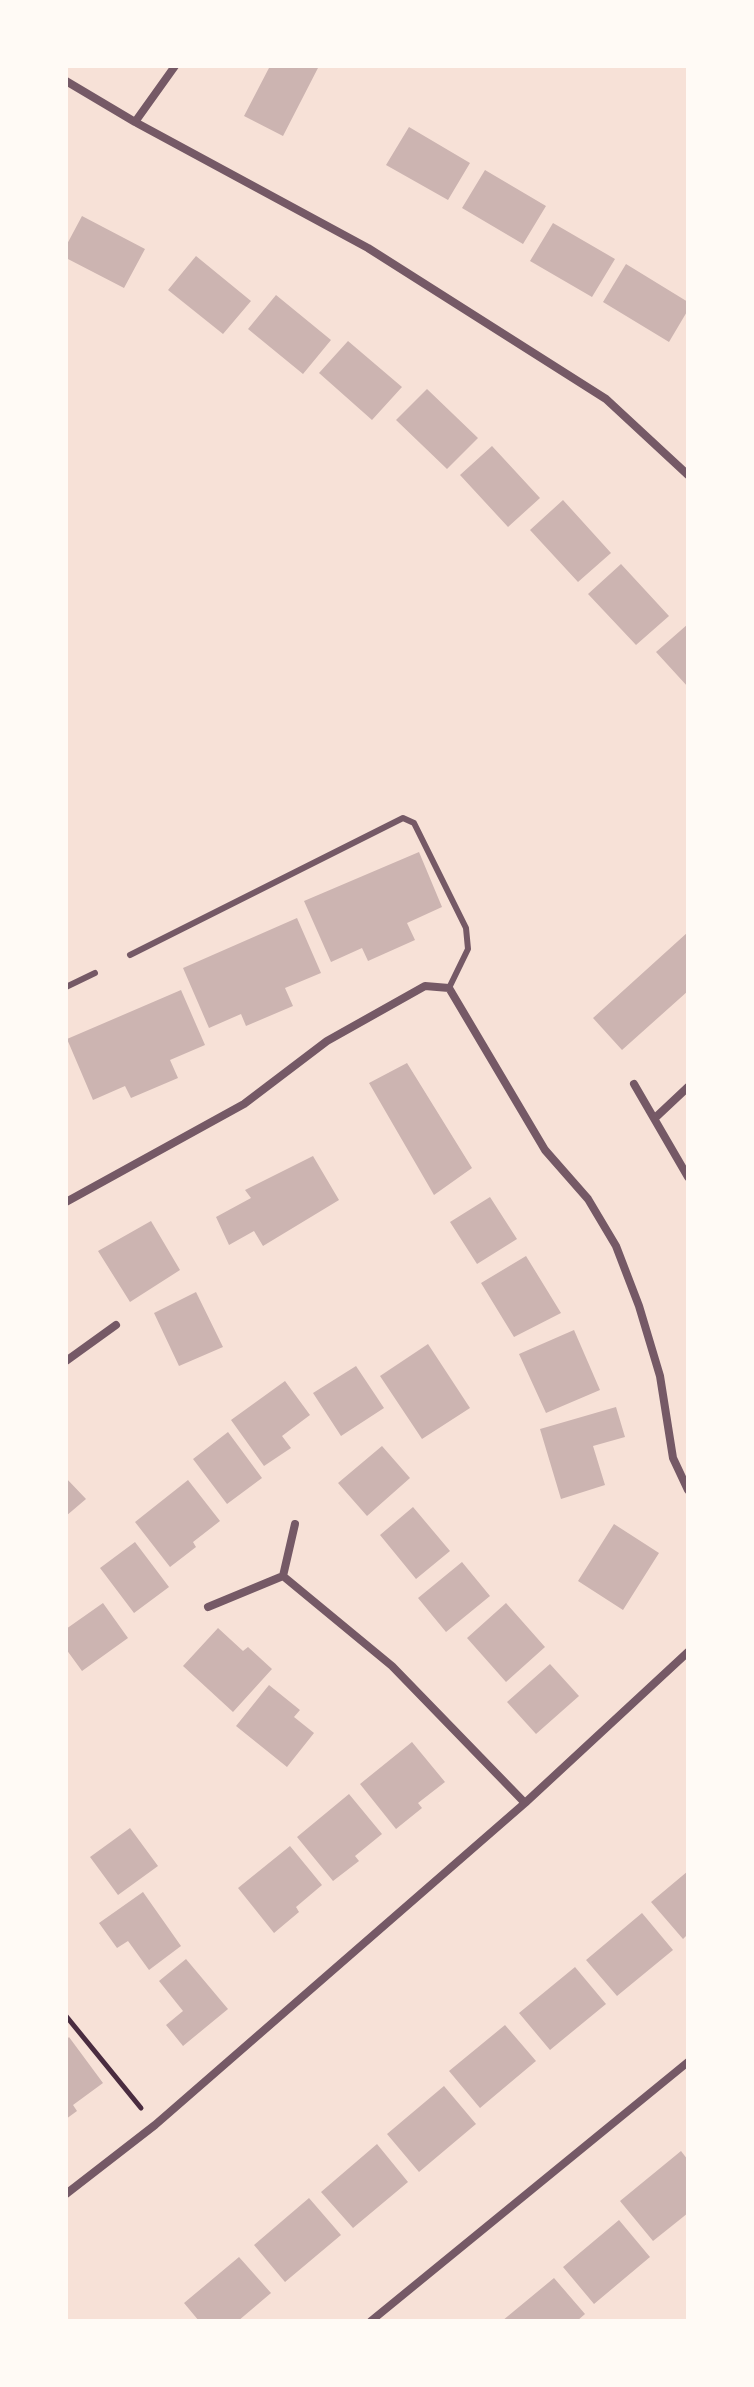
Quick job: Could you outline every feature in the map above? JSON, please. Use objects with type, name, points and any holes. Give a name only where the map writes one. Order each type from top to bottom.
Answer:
[{"type":"street","points":[[135,122],[175,66]]},
{"type":"street","points":[[66,81],[135,122],[368,248],[606,399],[688,475]]},
{"type":"street","points":[[66,1202],[244,1104],[327,1041],[425,986],[449,988],[545,1150],[588,1199],[616,1246],[639,1306],[660,1376],[673,1458],[688,1490]]},
{"type":"street","points":[[634,1084],[688,1177]]},
{"type":"street","points":[[655,1118],[688,1087]]},
{"type":"street","points":[[67,1358],[116,1325]]},
{"type":"street","points":[[283,1576],[295,1524]]},
{"type":"street","points":[[208,1607],[283,1576]]},
{"type":"street","points":[[283,1576],[392,1666],[525,1803]]},
{"type":"street","points":[[66,2194],[155,2125],[525,1803],[688,1652]]},
{"type":"street","points":[[371,2321],[688,2062]]},
{"type":"lane","points":[[130,955],[403,818],[414,823],[466,928],[468,949],[449,988]]},
{"type":"lane","points":[[66,987],[95,973]]},
{"type":"path","points":[[66,2016],[155,2125]]},
{"type":"building","points":[[270,66],[319,66],[283,136],[244,116]]},
{"type":"building","points":[[409,127],[470,163],[448,200],[386,165]]},
{"type":"building","points":[[485,170],[546,206],[523,244],[462,208]]},
{"type":"building","points":[[82,216],[145,249],[124,288],[66,258],[66,246]]},
{"type":"building","points":[[553,223],[615,259],[592,297],[530,261]]},
{"type":"building","points":[[196,256],[251,301],[223,334],[168,290]]},
{"type":"building","points":[[626,264],[688,302],[688,310],[669,342],[603,302]]},
{"type":"building","points":[[276,295],[331,340],[303,374],[248,329]]},
{"type":"building","points":[[348,341],[402,387],[372,420],[319,373]]},
{"type":"building","points":[[427,389],[478,438],[447,469],[396,420]]},
{"type":"building","points":[[492,446],[540,498],[508,527],[460,475]]},
{"type":"building","points":[[563,500],[611,553],[578,582],[530,530]]},
{"type":"building","points":[[621,564],[669,616],[636,645],[588,594]]},
{"type":"building","points":[[688,624],[688,687],[656,652]]},
{"type":"building","points":[[419,852],[442,907],[407,923],[415,940],[368,961],[362,948],[331,962],[304,901]]},
{"type":"building","points":[[297,918],[321,973],[285,988],[293,1006],[246,1026],[241,1014],[209,1028],[183,968]]},
{"type":"building","points":[[688,932],[688,991],[622,1050],[593,1018]]},
{"type":"building","points":[[181,990],[205,1045],[170,1060],[178,1078],[131,1098],[125,1086],[93,1100],[67,1039]]},
{"type":"building","points":[[407,1063],[472,1168],[434,1195],[369,1083]]},
{"type":"building","points":[[313,1156],[339,1200],[263,1246],[254,1231],[229,1245],[216,1217],[251,1198],[245,1190]]},
{"type":"building","points":[[490,1197],[517,1239],[477,1264],[450,1222]]},
{"type":"building","points":[[151,1221],[180,1270],[130,1302],[98,1251]]},
{"type":"building","points":[[526,1256],[561,1313],[514,1337],[481,1283]]},
{"type":"building","points":[[196,1292],[223,1347],[179,1366],[154,1313]]},
{"type":"building","points":[[574,1330],[600,1390],[546,1413],[519,1354]]},
{"type":"building","points":[[428,1344],[470,1408],[422,1439],[380,1376]]},
{"type":"building","points":[[356,1366],[384,1408],[341,1436],[313,1393]]},
{"type":"building","points":[[285,1381],[310,1415],[282,1436],[291,1448],[264,1466],[231,1420]]},
{"type":"building","points":[[616,1407],[625,1437],[593,1446],[605,1485],[561,1499],[540,1429]]},
{"type":"building","points":[[228,1432],[262,1478],[227,1504],[193,1459]]},
{"type":"building","points":[[382,1446],[410,1478],[367,1516],[338,1483]]},
{"type":"building","points":[[66,1478],[86,1499],[66,1516]]},
{"type":"building","points":[[188,1480],[220,1521],[193,1542],[196,1547],[170,1567],[135,1522]]},
{"type":"building","points":[[413,1507],[450,1551],[416,1579],[380,1535]]},
{"type":"building","points":[[614,1524],[659,1553],[623,1610],[578,1581]]},
{"type":"building","points":[[135,1542],[169,1587],[134,1613],[100,1568]]},
{"type":"building","points":[[462,1562],[490,1596],[446,1632],[418,1598]]},
{"type":"building","points":[[103,1603],[128,1638],[82,1671],[66,1649],[66,1629]]},
{"type":"building","points":[[506,1603],[545,1647],[506,1682],[467,1638]]},
{"type":"building","points":[[218,1628],[243,1651],[248,1647],[272,1669],[233,1712],[183,1666]]},
{"type":"building","points":[[550,1664],[579,1696],[536,1734],[507,1702]]},
{"type":"building","points":[[269,1685],[300,1710],[294,1717],[314,1733],[287,1767],[236,1726]]},
{"type":"building","points":[[412,1742],[445,1782],[418,1803],[422,1808],[396,1829],[360,1784]]},
{"type":"building","points":[[349,1794],[382,1834],[355,1856],[359,1861],[333,1881],[297,1837]]},
{"type":"building","points":[[130,1828],[158,1866],[118,1895],[90,1857]]},
{"type":"building","points":[[290,1846],[322,1885],[296,1907],[299,1912],[274,1933],[238,1888]]},
{"type":"building","points":[[688,1871],[688,1934],[683,1939],[651,1902]]},
{"type":"building","points":[[143,1892],[181,1946],[149,1970],[128,1941],[117,1948],[99,1923]]},
{"type":"building","points":[[642,1913],[673,1950],[617,1996],[586,1960]]},
{"type":"building","points":[[186,1959],[228,2009],[183,2046],[166,2025],[183,2011],[159,1981]]},
{"type":"building","points":[[575,1967],[606,2004],[550,2050],[519,2013]]},
{"type":"building","points":[[505,2025],[536,2061],[480,2108],[449,2071]]},
{"type":"building","points":[[69,2037],[103,2083],[73,2105],[77,2111],[66,2119],[66,2040]]},
{"type":"building","points":[[444,2086],[476,2124],[419,2172],[387,2134]]},
{"type":"building","points":[[377,2144],[408,2182],[353,2228],[321,2192]]},
{"type":"building","points":[[681,2151],[688,2160],[688,2213],[653,2241],[620,2201]]},
{"type":"building","points":[[309,2198],[341,2235],[285,2282],[254,2245]]},
{"type":"building","points":[[619,2220],[650,2257],[594,2304],[563,2267]]},
{"type":"building","points":[[239,2257],[271,2293],[238,2321],[199,2321],[184,2303]]},
{"type":"building","points":[[554,2278],[585,2314],[577,2321],[502,2321]]}]
